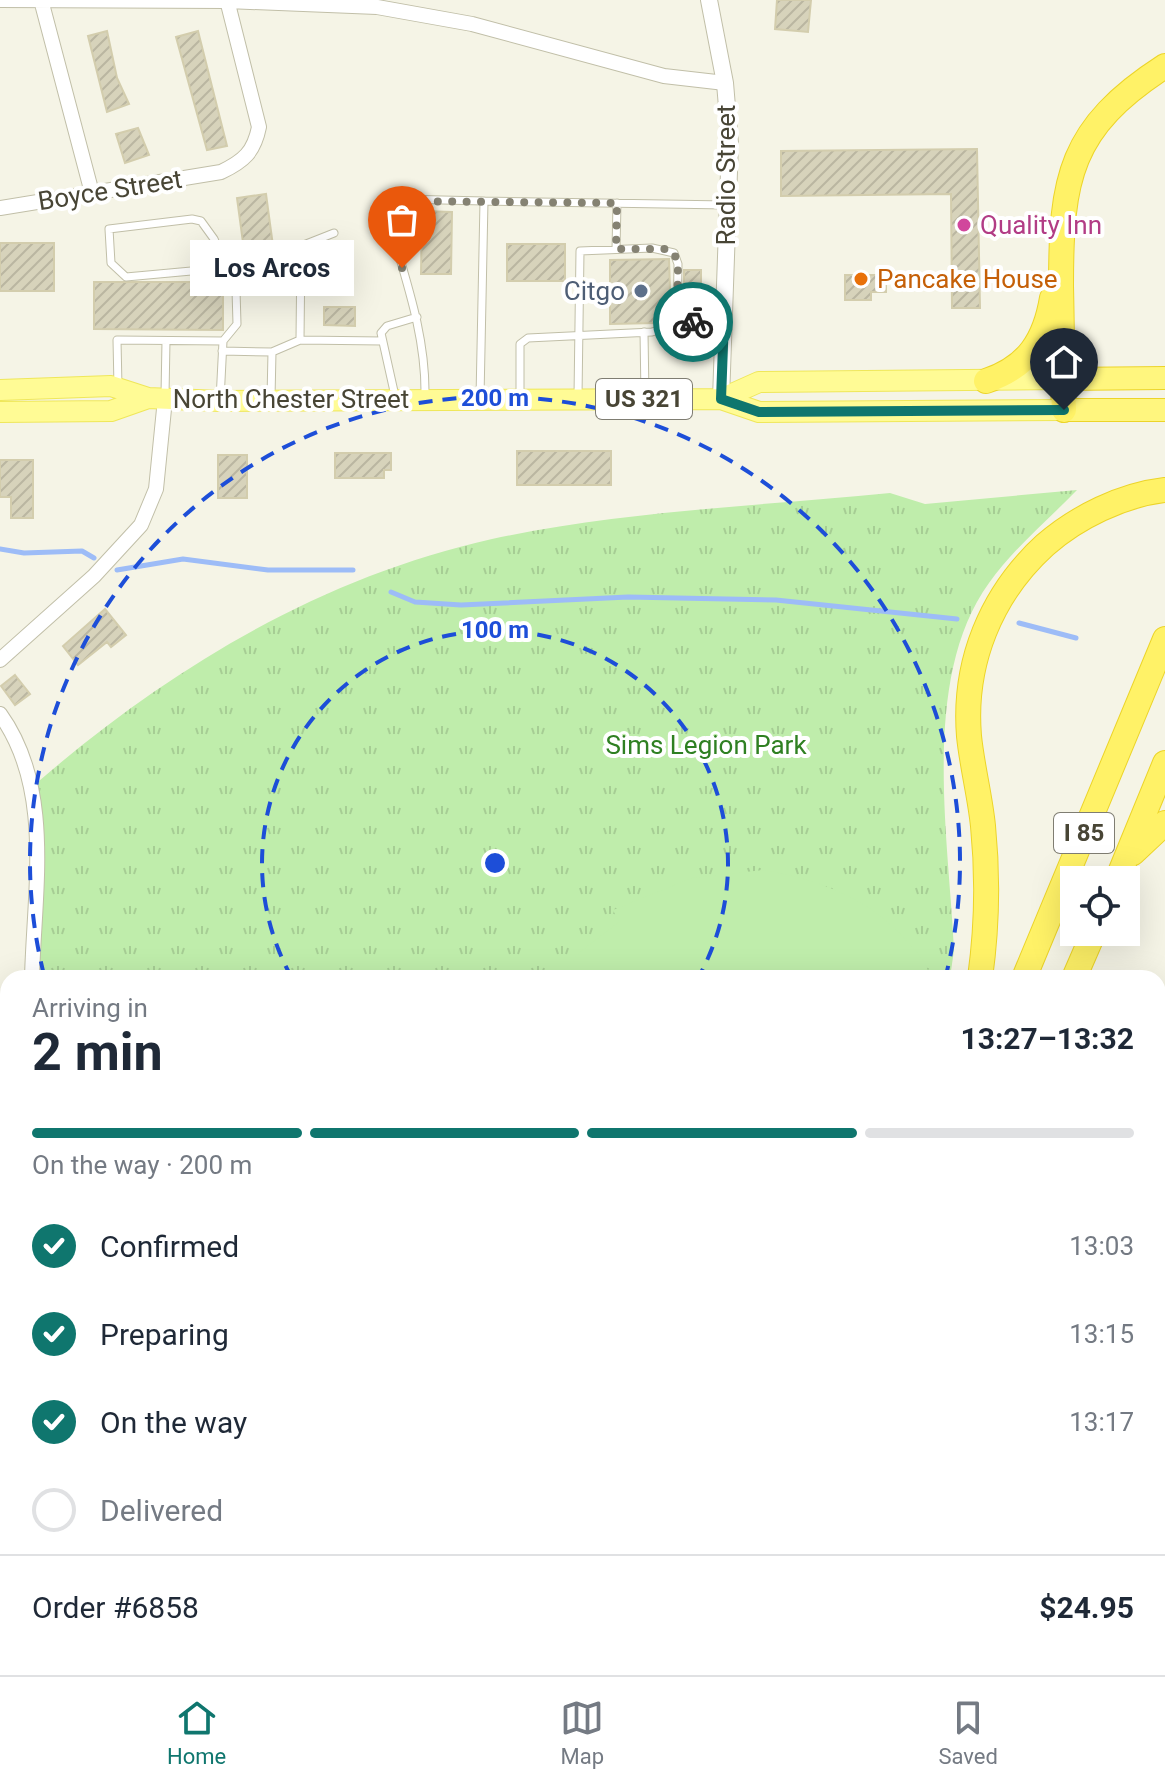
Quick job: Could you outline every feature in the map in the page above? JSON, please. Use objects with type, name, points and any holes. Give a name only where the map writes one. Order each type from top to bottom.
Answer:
[{"type":"highway","points":[[1064,410],[1061,244],[1064,195],[1085,141],[1118,100],[1165,66]]},
{"type":"highway","points":[[986,381],[1015,368],[1040,341],[1046,326],[1061,244]]},
{"type":"highway","name":"North Chester Street","points":[[1062,379],[1165,378]]},
{"type":"highway","name":"North Chester Street","points":[[1064,410],[1165,410]]},
{"type":"highway","points":[[980,970],[985,848],[968,715],[972,670],[984,630],[1015,577],[1052,539],[1110,506],[1131,497],[1165,490]]},
{"type":"highway","name":"I 85","points":[[1027,970],[1165,639]]},
{"type":"highway","name":"I 85","points":[[1123,866],[1165,763]]},
{"type":"highway","points":[[1125,866],[1165,823]]},
{"type":"highway","points":[[1077,970],[1088,946]]},
{"type":"main road","name":"North Chester Street","points":[[721,399],[759,382],[1062,379]]},
{"type":"main road","name":"North Chester Street","points":[[0,390],[111,386],[157,398],[220,401],[721,399],[759,412],[1064,410]]},
{"type":"main road","name":"North Chester Street","points":[[0,412],[111,411],[157,398]]},
{"type":"street","points":[[0,0],[227,1],[377,7],[416,13],[664,76],[725,83]]},
{"type":"street","points":[[41,0],[92,193]]},
{"type":"street","name":"Radio Street","points":[[709,0],[725,83],[729,205],[721,399]]},
{"type":"street","name":"Boyce Street","points":[[0,208],[221,172],[241,163],[256,146],[259,127],[227,1]]},
{"type":"street","points":[[0,660],[94,576],[141,525],[160,468],[157,398]]},
{"type":"street","points":[[0,714],[27,762],[36,805],[32,970]]},
{"type":"lane","points":[[425,399],[425,358],[417,317],[388,218],[392,201],[729,205]]},
{"type":"lane","points":[[480,399],[484,201]]},
{"type":"lane","points":[[617,203],[620,249],[625,260]]},
{"type":"lane","points":[[220,401],[223,341],[237,324],[236,290],[214,239],[201,221],[192,219],[109,229],[111,263],[126,277],[224,268]]},
{"type":"lane","points":[[300,340],[301,246],[334,233]]},
{"type":"lane","points":[[652,248],[652,260]]},
{"type":"lane","points":[[578,399],[580,251],[652,248],[674,253],[678,264],[677,325]]},
{"type":"lane","points":[[396,400],[382,341],[383,329],[417,317]]},
{"type":"lane","points":[[520,399],[523,341],[724,319]]},
{"type":"lane","points":[[645,399],[650,329]]},
{"type":"lane","points":[[118,390],[117,340],[223,341]]},
{"type":"lane","points":[[222,351],[272,352],[300,340],[382,341]]},
{"type":"lane","points":[[157,398],[166,341]]},
{"type":"lane","points":[[271,401],[272,352]]},
{"type":"green space","name":"Sims Legion Park","points":[[1077,490],[998,570],[967,621],[954,665],[946,711],[944,760],[954,950],[951,970],[32,970],[32,787],[136,705],[247,634],[365,578],[428,556],[492,539],[590,522],[690,510],[890,493],[925,504]]},
{"type":"green space","points":[[763,870],[825,886],[880,916],[921,957],[928,970],[565,970],[580,952],[619,922],[613,910],[692,878]]},
{"type":"building","points":[[777,0],[811,0],[808,32],[775,29]]},
{"type":"building","points":[[107,31],[117,78],[129,104],[107,112],[88,36]]},
{"type":"building","points":[[198,31],[227,146],[207,150],[176,37]]},
{"type":"building","points":[[138,128],[149,155],[125,163],[116,134]]},
{"type":"building","name":"Quality Inn","points":[[977,149],[980,308],[952,308],[951,194],[781,196],[781,151]]},
{"type":"building","points":[[266,194],[278,283],[249,287],[237,198]]},
{"type":"building","points":[[422,211],[452,212],[451,274],[421,274]]},
{"type":"building","points":[[0,243],[54,243],[54,291],[0,291]]},
{"type":"building","points":[[507,244],[565,244],[565,281],[507,281]]},
{"type":"building","points":[[669,259],[671,320],[610,324],[610,260]]},
{"type":"building","points":[[684,270],[701,270],[701,296],[684,296]]},
{"type":"building","points":[[845,275],[886,275],[886,292],[871,292],[871,300],[845,300]]},
{"type":"building","points":[[94,282],[223,282],[223,330],[94,329]]},
{"type":"building","points":[[324,307],[355,307],[355,326],[324,325]]},
{"type":"building","points":[[517,451],[611,451],[611,485],[517,485]]},
{"type":"building","points":[[335,453],[391,453],[391,470],[384,470],[384,478],[335,478]]},
{"type":"building","points":[[218,455],[247,455],[247,498],[218,498]]},
{"type":"building","points":[[0,460],[33,460],[33,518],[11,518],[11,497],[0,497]]},
{"type":"building","points":[[105,609],[126,635],[111,647],[107,642],[78,665],[63,646]]},
{"type":"building","points":[[15,675],[30,694],[15,705],[1,686]]},
{"type":"waterway","points":[[0,549],[24,553],[82,551],[94,558]]},
{"type":"waterway","points":[[117,570],[183,559],[268,570],[353,570]]},
{"type":"waterway","points":[[391,592],[415,602],[461,605],[628,597],[776,600],[957,619]]},
{"type":"waterway","points":[[1019,623],[1076,638]]},
{"type":"way so far","points":[[402,268],[388,218],[392,201],[617,203],[616,249],[667,249],[674,253],[678,264],[677,325],[693,322]]},
{"type":"place","name":"Quality Inn","points":[[964,225]]},
{"type":"place","name":"Los Arcos","points":[[402,268]]},
{"type":"place","name":"Pancake House","points":[[861,279]]},
{"type":"place","name":"Citgo","points":[[641,291]]},
{"type":"route","points":[[693,322],[724,319],[721,399],[759,412],[1064,410]]}]
